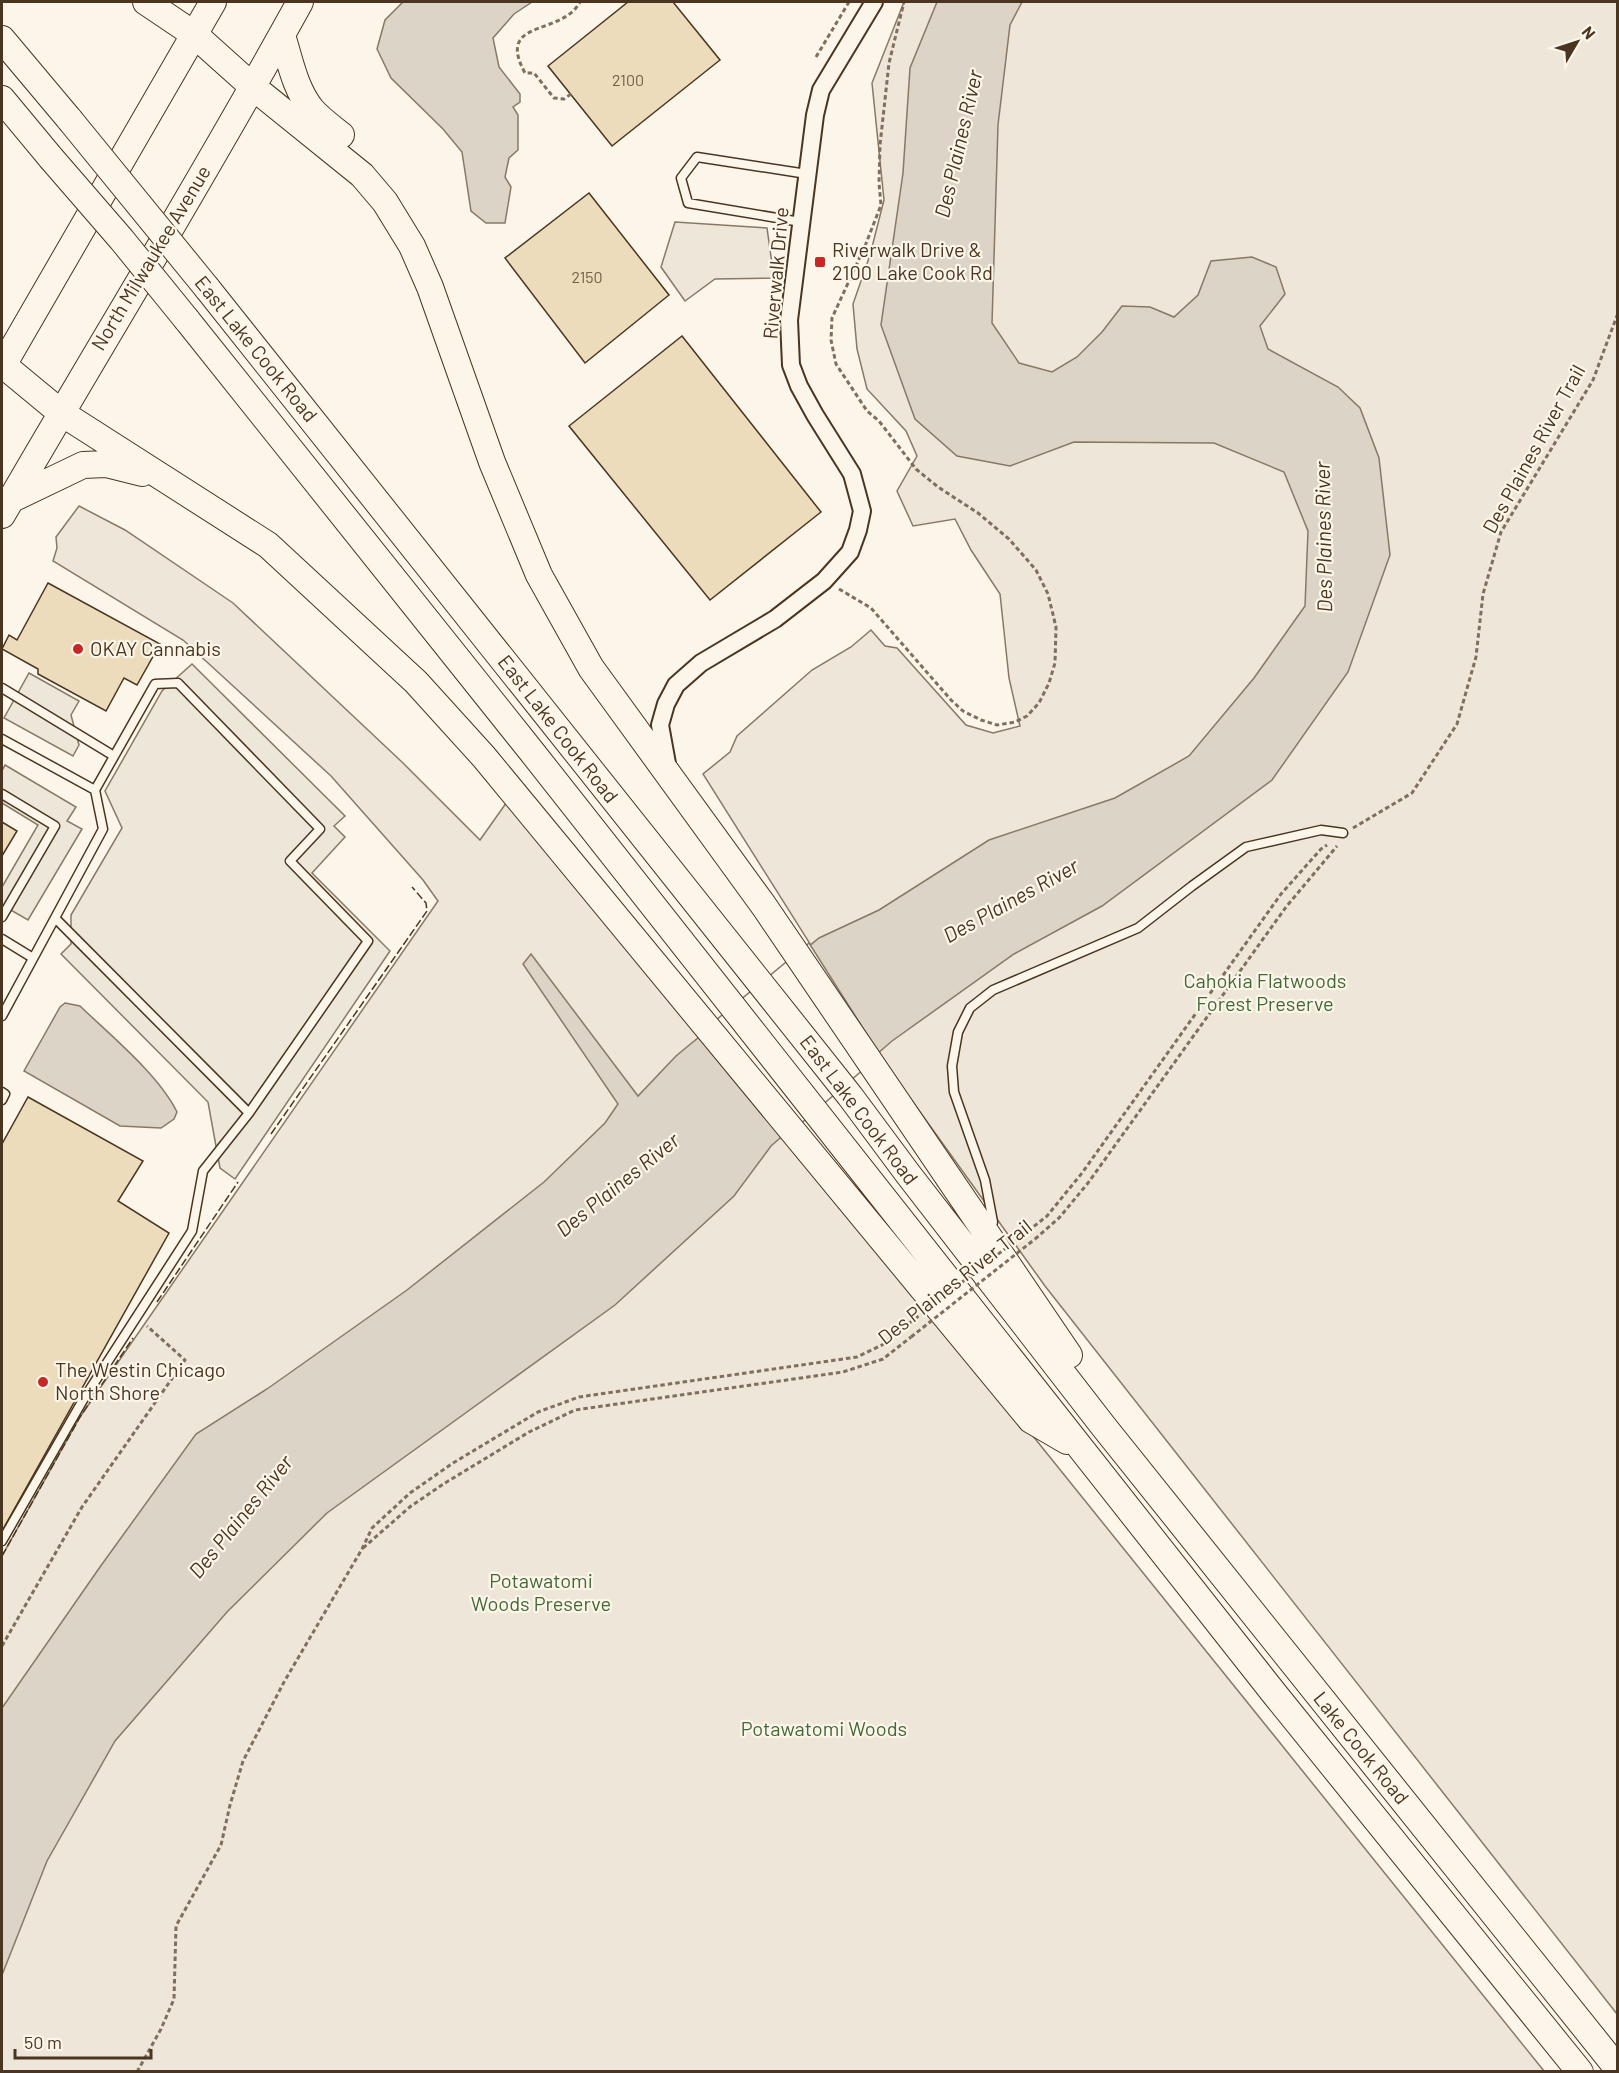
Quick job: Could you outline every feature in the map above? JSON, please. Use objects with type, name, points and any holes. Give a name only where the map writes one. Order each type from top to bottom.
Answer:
[{"type":"main road","points":[[146,2],[195,35],[253,87],[362,175],[385,202],[407,237],[430,287],[492,462],[539,575],[591,668],[764,906],[1092,1390],[1104,1427]]},
{"type":"main road","points":[[213,2],[2,365],[60,412],[268,544],[416,682],[484,757],[1031,1420],[1080,1449]]},
{"type":"main road","name":"North Milwaukee Avenue","points":[[6,507],[253,87],[300,2]]},
{"type":"main road","points":[[282,35],[295,79],[304,98],[314,112],[360,152],[396,198],[420,234],[435,273],[430,287]]},
{"type":"main road","name":"East Lake Cook Road","points":[[2,39],[207,288],[850,1096],[1104,1427]]},
{"type":"main road","name":"East Lake Cook Road","points":[[2,99],[187,320],[721,991],[1080,1449]]},
{"type":"main road","points":[[6,507],[83,465],[106,464],[165,479]]},
{"type":"main road","name":"Lake Cook Road","points":[[1104,1427],[1617,2069]]},
{"type":"main road","name":"Lake Cook Road","points":[[1080,1449],[1580,2072]]},
{"type":"street","name":"Riverwalk Drive","points":[[670,778],[660,725],[666,704],[676,684],[701,663],[775,620],[824,582],[850,552],[858,530],[862,512],[852,474],[815,415],[790,364],[789,320],[815,115],[821,90],[874,2]]},
{"type":"lane","points":[[801,222],[687,204],[681,178],[697,157],[807,174]]},
{"type":"lane","points":[[2,1016],[103,829],[95,790],[155,684],[178,683],[320,829],[290,861],[368,941],[249,1113],[203,1171],[192,1231],[83,1400],[2,1541]]},
{"type":"lane","points":[[2,688],[114,756]]},
{"type":"lane","points":[[2,739],[95,790]]},
{"type":"lane","points":[[2,794],[55,826],[2,916]]},
{"type":"lane","points":[[987,1236],[993,1222],[992,1209],[985,1180],[954,1092],[952,1075],[958,1032],[970,1008],[993,990],[1138,928],[1246,847],[1321,830],[1343,833]]},
{"type":"lane","points":[[55,918],[249,1113]]},
{"type":"lane","points":[[2,939],[33,958]]},
{"type":"lane","points":[[2,1092],[5,1094],[2,1100]]},
{"type":"path","points":[[571,94],[564,99],[554,98],[534,73],[525,73],[519,62],[517,50],[520,40],[528,33],[566,16],[580,2]]},
{"type":"path","points":[[816,57],[849,2]]},
{"type":"path","points":[[824,582],[871,608],[951,700],[963,711],[981,720],[997,725],[1015,722],[1027,716],[1039,702],[1049,683],[1055,663],[1056,627],[1048,594],[1035,570],[1009,539],[915,469],[879,421],[867,411],[836,364],[834,356],[831,340],[832,318],[866,246],[881,205],[880,146],[887,75],[904,2]]},
{"type":"path","name":"Des Plaines River Trail","points":[[137,2072],[161,2029],[174,1999],[176,1926],[221,1845],[243,1761],[290,1672],[372,1528],[410,1493],[453,1463],[538,1412],[579,1397],[857,1358],[884,1344],[1047,1216],[1082,1173],[1281,894],[1321,849],[1343,833],[1412,794],[1457,724],[1476,657],[1483,594],[1501,532],[1593,380],[1617,313]]},
{"type":"path","name":"Des Plaines River Trail","points":[[362,1549],[411,1506],[445,1483],[529,1432],[575,1410],[843,1372],[883,1359],[1059,1218],[1088,1184],[1279,917],[1334,851],[1343,833]]},
{"type":"path","points":[[2,1646],[82,1507],[185,1360],[137,1316]]},
{"type":"green space","name":"Cahokia Flatwoods Forest Preserve","points":[[904,2],[1617,2],[1617,2014],[1045,1286],[887,1066],[703,774],[730,752],[737,736],[812,670],[851,647],[871,630],[885,646],[897,648],[966,725],[993,733],[1020,726],[1009,678],[1000,594],[971,550],[955,519],[913,526],[897,491],[917,456],[906,431],[867,389],[857,349],[853,304],[870,255],[884,200],[872,83]]},
{"type":"green space","points":[[675,222],[767,228],[774,278],[715,279],[685,301],[661,267]]},
{"type":"green space","name":"Potawatomi Woods Preserve","points":[[79,506],[125,530],[233,603],[403,763],[480,840],[509,799],[946,1328],[1544,2071],[2,2072],[2,1556],[80,1417],[438,901],[423,880],[331,776],[183,640],[53,561],[57,548],[56,537]]},
{"type":"shaded area","points":[[192,664],[345,816],[334,826],[345,837],[312,873],[390,951],[235,1179],[220,1168],[208,1102],[61,954],[71,944],[71,915],[122,828],[105,791],[162,691]]},
{"type":"shaded area","points":[[29,673],[79,701],[71,715],[79,745],[73,756],[4,718]]},
{"type":"shaded area","points":[[5,765],[76,807],[67,821],[82,829],[28,920],[2,905],[2,887],[38,825],[2,803],[2,771]]},
{"type":"water","points":[[403,2],[532,2],[514,14],[493,38],[499,67],[520,94],[520,102],[513,107],[518,115],[518,150],[509,158],[505,177],[511,187],[505,223],[486,223],[471,211],[462,152],[443,129],[391,78],[377,49],[385,20]]},
{"type":"water","name":"Des Plaines River","points":[[937,2],[1022,2],[1010,25],[998,125],[992,323],[1019,363],[1052,372],[1077,357],[1102,332],[1122,306],[1150,307],[1174,317],[1198,295],[1211,261],[1252,257],[1276,267],[1285,294],[1260,326],[1268,349],[1338,387],[1360,408],[1379,458],[1390,555],[1348,672],[1272,780],[1102,906],[1014,954],[892,1041],[771,1146],[734,1196],[615,1305],[327,1513],[227,1612],[115,1741],[47,1861],[2,1975],[2,1708],[100,1567],[196,1434],[267,1389],[407,1290],[544,1182],[605,1123],[618,1104],[523,964],[531,954],[638,1096],[676,1056],[819,938],[879,910],[989,840],[1115,798],[1189,756],[1254,678],[1305,606],[1308,531],[1284,472],[1214,443],[1074,442],[1010,466],[957,456],[915,419],[881,325],[903,173],[910,68]]},
{"type":"water","points":[[65,1003],[80,1006],[146,1070],[169,1098],[177,1112],[174,1119],[161,1128],[120,1126],[24,1071],[60,1007]]},
{"type":"pier","points":[[809,943],[880,1055],[783,1139],[698,1035]]},
{"type":"building","points":[[628,2],[673,2],[720,60],[612,146],[548,66]]},
{"type":"building","points":[[589,193],[669,295],[585,363],[505,258]]},
{"type":"building","points":[[682,336],[821,512],[710,600],[569,426]]},
{"type":"building","points":[[48,583],[160,644],[137,685],[124,678],[106,711],[38,674],[38,669],[2,649],[9,635],[17,640]]},
{"type":"building","points":[[2,822],[17,831],[2,856]]},
{"type":"building","name":"The Westin Chicago North Shore","points":[[28,1097],[143,1161],[118,1201],[169,1233],[2,1531],[2,1144]]},
{"type":"fence","points":[[271,1134],[427,911],[426,903],[412,887]]},
{"type":"fence","points":[[157,1302],[238,1182]]},
{"type":"fence","points":[[2,1556],[80,1417],[133,1338]]},
{"type":"place","name":"Riverwalk Drive & 2100 Lake Cook Rd","points":[[820,262]]},
{"type":"place","name":"OKAY Cannabis","points":[[78,649]]},
{"type":"place","name":"The Westin Chicago North Shore","points":[[43,1382]]},
{"type":"park label","name":"Potawatomi Woods","points":[[824,1729]]}]
